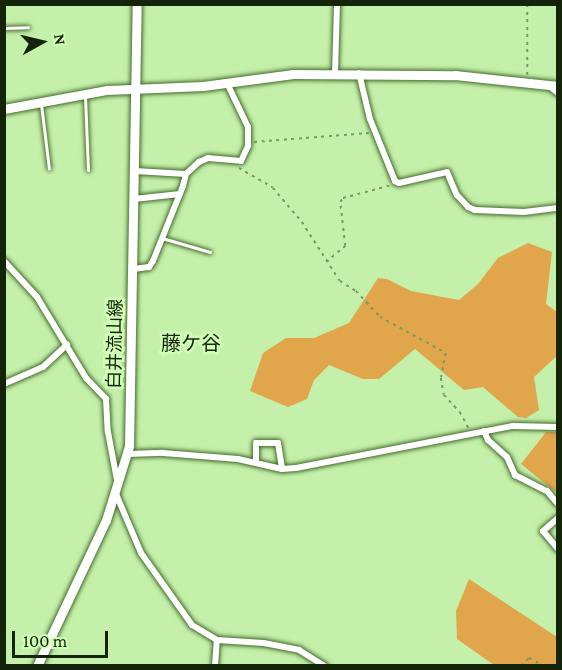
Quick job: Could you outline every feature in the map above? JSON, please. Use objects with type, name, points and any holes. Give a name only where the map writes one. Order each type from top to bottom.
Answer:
[{"type":"main road","name":"白井流山線","points":[[37,666],[117,490],[128,454],[137,4]]},
{"type":"main road","points":[[4,109],[107,90],[136,91],[228,83],[293,74],[465,75],[558,86]]},
{"type":"street","points":[[336,73],[337,4]]},
{"type":"street","points":[[359,73],[365,102],[397,182],[447,172],[457,195],[468,207],[475,210],[524,212],[558,208]]},
{"type":"street","points":[[133,269],[149,267],[180,194],[186,174],[199,162],[208,158],[241,161],[248,143],[248,127],[228,83]]},
{"type":"street","points":[[547,85],[558,93]]},
{"type":"street","points":[[135,171],[186,174]]},
{"type":"street","points":[[134,199],[180,194]]},
{"type":"street","points":[[4,261],[37,297],[86,378],[106,399],[108,432],[117,490],[141,553],[181,613],[192,625],[217,640],[287,646],[306,653],[326,666]]},
{"type":"street","points":[[4,384],[43,367],[67,345]]},
{"type":"street","points":[[128,454],[163,453],[256,462],[282,469],[513,426],[558,427]]},
{"type":"street","points":[[484,431],[488,440],[507,457],[515,475],[546,491],[558,504]]},
{"type":"street","points":[[256,462],[256,443],[278,443],[282,469]]},
{"type":"street","points":[[558,518],[543,531],[558,549]]},
{"type":"street","points":[[215,666],[217,640]]},
{"type":"lane","points":[[4,28],[28,27]]},
{"type":"lane","points":[[85,94],[88,171]]},
{"type":"lane","points":[[40,102],[49,170]]},
{"type":"lane","points":[[162,238],[210,252]]},
{"type":"path","points":[[526,81],[527,4]]},
{"type":"path","points":[[248,143],[376,133]]},
{"type":"path","points":[[241,161],[239,169],[273,188],[290,207],[340,281],[356,291],[387,323],[446,353],[441,378],[444,395],[460,412],[472,433]]},
{"type":"path","points":[[326,262],[345,246],[340,202],[343,198],[394,185],[397,182]]},
{"type":"path","points":[[521,666],[529,658],[544,666]]},
{"type":"shaded area","points":[[528,243],[552,252],[546,304],[557,312],[558,355],[534,377],[539,410],[526,418],[518,417],[483,387],[464,390],[415,349],[379,379],[363,379],[329,365],[314,380],[307,399],[288,407],[250,391],[263,353],[286,338],[314,338],[349,323],[378,278],[387,279],[411,291],[459,300],[478,284],[498,258]]},
{"type":"shaded area","points":[[546,432],[557,432],[557,493],[521,464]]},
{"type":"shaded area","points":[[469,579],[557,637],[557,665],[494,665],[457,639],[456,611]]},
{"type":"district","name":"藤ケ谷","points":[[191,343]]}]
